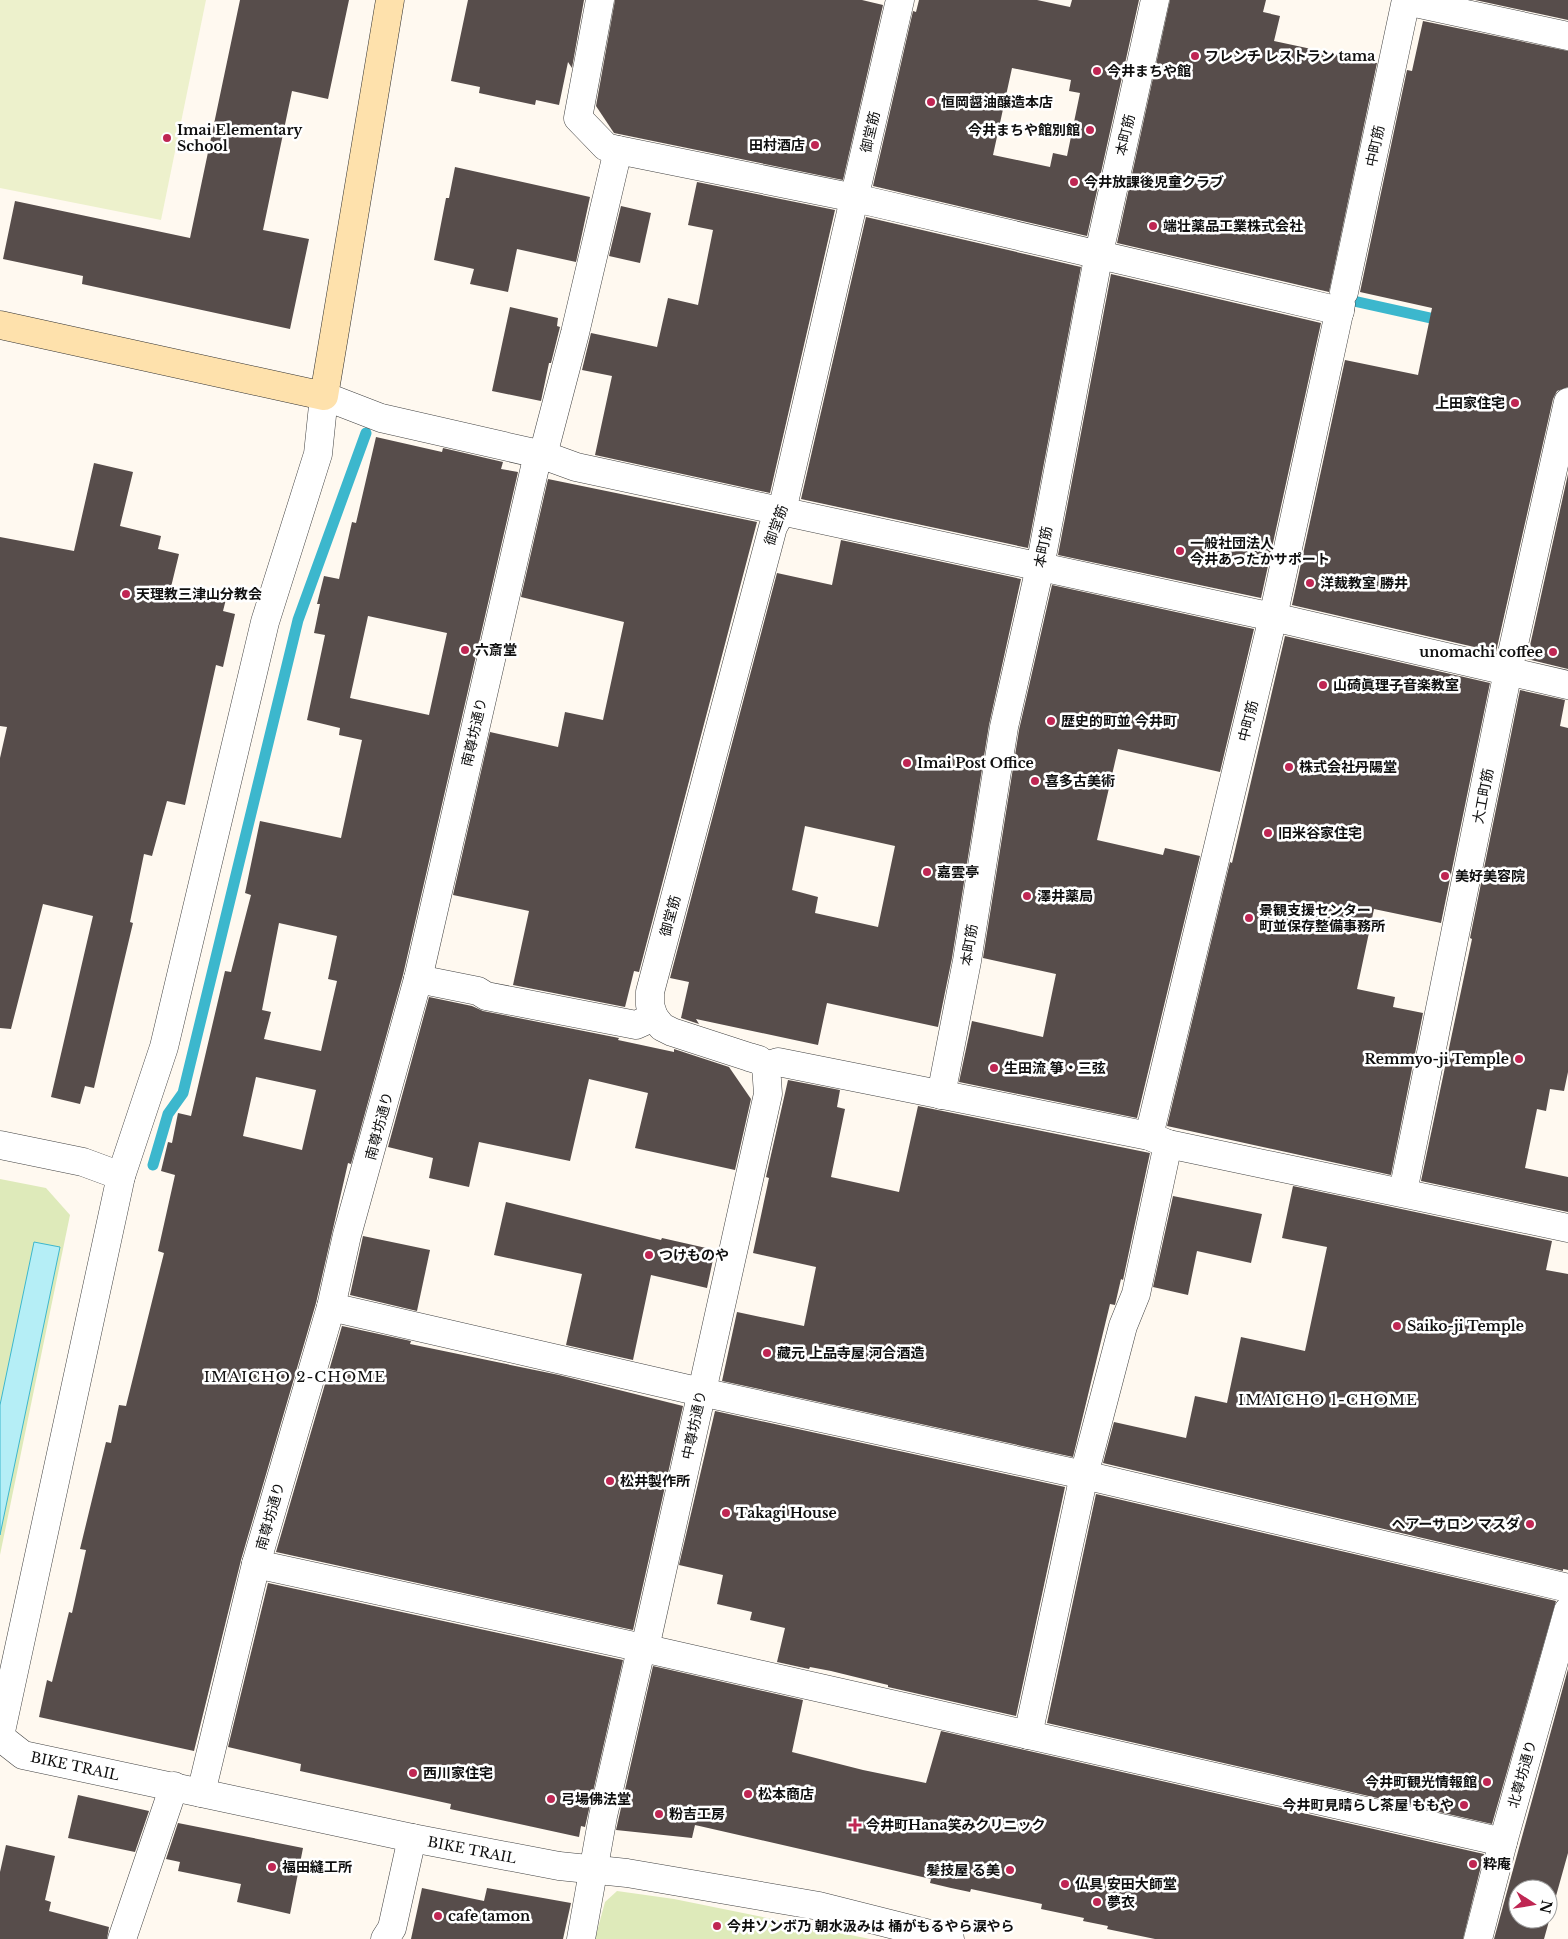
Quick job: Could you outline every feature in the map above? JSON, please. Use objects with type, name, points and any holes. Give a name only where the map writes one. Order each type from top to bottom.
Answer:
[{"type":"street","points":[[0,1736],[121,1176],[164,1047],[266,622],[318,454],[324,396],[390,0]]},
{"type":"street","points":[[600,0],[578,118],[606,147],[855,198],[1099,253],[1341,302]]},
{"type":"street","name":"御堂筋","points":[[654,1017],[650,1005],[650,992],[773,527],[782,512],[900,0]]},
{"type":"street","name":"本町筋","points":[[941,1095],[967,961],[1004,727],[1040,567],[1099,253],[1155,0]]},
{"type":"street","points":[[1406,0],[1568,36]]},
{"type":"street","name":"中町筋","points":[[1028,1736],[1084,1475],[1122,1326],[1136,1294],[1158,1140],[1406,0]]},
{"type":"street","name":"南尊坊通り","points":[[201,1793],[256,1564],[331,1308],[347,1235],[418,979],[540,454],[575,333],[618,150]]},
{"type":"street","points":[[0,325],[324,396],[381,418],[540,454],[576,467],[1273,617],[1568,685]]},
{"type":"street","name":"大工町筋","points":[[1403,1192],[1508,671],[1568,402]]},
{"type":"street","points":[[418,979],[478,991],[486,996],[636,1025],[654,1017],[662,1027],[672,1032],[749,1056],[759,1060],[766,1066],[778,1062],[1158,1140],[1568,1228]]},
{"type":"street","name":"中尊坊通り","points":[[581,1939],[607,1798],[643,1648],[768,1094],[766,1066]]},
{"type":"street","points":[[0,1145],[83,1162],[121,1176]]},
{"type":"street","points":[[331,1308],[701,1392],[1084,1475],[1568,1588]]},
{"type":"street","points":[[256,1564],[643,1648],[1502,1842]]},
{"type":"street","name":"北尊坊通り","points":[[1478,1939],[1502,1842],[1568,1611]]},
{"type":"street","name":"BIKE TRAIL","points":[[0,1736],[23,1755],[412,1838],[559,1866],[593,1869],[819,1906],[950,1939]]},
{"type":"street","points":[[122,1939],[174,1786]]},
{"type":"street","points":[[385,1939],[392,1928],[412,1838]]},
{"type":"green space","points":[[0,0],[206,0],[161,220],[0,188]]},
{"type":"green space","points":[[0,1179],[46,1188],[70,1215],[0,1555]]},
{"type":"green space","points":[[617,1891],[674,1899],[870,1939],[595,1939],[605,1902]]},
{"type":"water","points":[[34,1242],[60,1247],[0,1535],[0,1405]]},
{"type":"building","points":[[240,0],[349,0],[328,99],[292,91],[263,230],[309,239],[290,329],[82,284],[83,276],[3,259],[15,201],[190,238]]},
{"type":"building","points":[[468,0],[584,0],[572,68],[568,62],[559,105],[536,100],[535,105],[479,93],[480,87],[451,81]]},
{"type":"building","points":[[615,0],[862,0],[883,5],[843,180],[614,133],[596,106]]},
{"type":"building","points":[[919,0],[1037,0],[1070,7],[1072,0],[1139,0],[1087,236],[873,186],[913,11],[916,12]],"holes":[[[1012,68],[1071,80],[1069,91],[1080,93],[1067,156],[1053,153],[1050,167],[993,155]]]},
{"type":"building","points":[[1170,0],[1266,0],[1263,12],[1280,16],[1274,41],[1377,63],[1329,292],[1117,243]]},
{"type":"building","points":[[1475,0],[1568,0],[1568,20]]},
{"type":"building","points":[[1423,21],[1568,51],[1568,387],[1557,391],[1553,399],[1496,652],[1292,605],[1345,360],[1418,375],[1432,308],[1360,292],[1407,70],[1412,71]]},
{"type":"building","points":[[455,167],[590,197],[576,262],[517,249],[508,292],[470,284],[474,269],[434,260],[446,198],[449,198]]},
{"type":"building","points":[[697,182],[835,210],[770,493],[595,455],[612,376],[582,370],[591,333],[657,347],[668,298],[698,305],[713,230],[688,225]]},
{"type":"building","points":[[621,206],[651,213],[640,263],[609,256]]},
{"type":"building","points":[[866,217],[1081,267],[1028,548],[801,499]]},
{"type":"building","points":[[1111,274],[1321,323],[1261,598],[1058,555]]},
{"type":"building","points":[[510,307],[558,318],[557,326],[560,327],[551,363],[549,363],[541,401],[492,391]]},
{"type":"building","points":[[376,437],[442,452],[443,448],[503,462],[501,469],[518,472],[403,975],[351,1164],[348,1163],[316,1303],[241,1560],[194,1751],[39,1717],[47,1680],[52,1682],[69,1612],[72,1613],[86,1550],[80,1549],[106,1442],[111,1443],[119,1405],[126,1406],[164,1253],[158,1251],[175,1175],[161,1171],[168,1142],[172,1143],[178,1113],[191,1116],[225,971],[231,972],[251,895],[245,893],[260,821],[341,838],[362,740],[339,735],[340,728],[307,720],[325,635],[314,633],[320,604],[317,604],[324,576],[339,579],[352,522],[356,523]],"holes":[[[368,616],[447,633],[429,715],[350,698]],[[279,923],[337,936],[328,979],[337,981],[321,1051],[264,1039],[271,1012],[262,1010]],[[256,1077],[316,1090],[302,1150],[243,1136]]]},
{"type":"building","points":[[94,463],[133,472],[120,526],[161,536],[158,549],[179,554],[171,587],[226,599],[223,611],[235,614],[223,667],[216,665],[185,805],[167,801],[152,856],[144,854],[130,922],[133,923],[94,1088],[85,1086],[80,1104],[51,1097],[93,916],[43,904],[11,1029],[0,1028],[0,758],[7,727],[0,726],[0,537],[74,551]]},
{"type":"building","points":[[1568,474],[1568,669],[1527,659]]},
{"type":"building","points":[[548,479],[757,522],[639,972],[634,971],[625,1007],[513,985],[529,911],[453,895],[490,732],[558,747],[565,712],[603,720],[624,622],[521,597]]},
{"type":"building","points":[[841,540],[1021,579],[989,725],[952,958],[938,1027],[827,1003],[818,1045],[696,1019],[699,1024],[681,1018],[689,982],[670,978],[777,573],[832,585]],"holes":[[[805,826],[895,846],[878,927],[815,913],[818,897],[792,890]]]},
{"type":"building","points":[[1052,585],[1254,629],[1220,772],[1118,749],[1097,840],[1163,855],[1165,848],[1200,856],[1137,1118],[959,1082],[972,1021],[1043,1037],[1056,974],[983,958],[1019,730]]},
{"type":"building","points":[[1285,636],[1490,683],[1441,923],[1374,909],[1357,989],[1395,997],[1393,1007],[1423,1013],[1391,1175],[1167,1126],[1230,862],[1232,863]]},
{"type":"building","points":[[1520,690],[1565,700],[1560,726],[1568,728],[1568,1072],[1564,1091],[1550,1089],[1546,1111],[1537,1109],[1525,1168],[1568,1177],[1568,1212],[1421,1181],[1472,939],[1470,938]]},
{"type":"building","points":[[429,997],[472,1006],[483,1011],[619,1038],[618,1040],[674,1052],[674,1049],[729,1067],[751,1099],[735,1170],[635,1148],[648,1093],[589,1079],[570,1161],[479,1142],[469,1187],[429,1178],[433,1158],[388,1147]]},
{"type":"building","points":[[788,1080],[840,1090],[837,1107],[845,1109],[831,1177],[899,1192],[918,1106],[1150,1153],[1123,1280],[1121,1279],[1115,1305],[1110,1304],[1073,1457],[722,1381],[737,1312],[804,1326],[816,1267],[753,1253],[769,1178],[766,1177]]},
{"type":"building","points":[[1293,1186],[1552,1241],[1546,1270],[1568,1274],[1568,1570],[1563,1569],[1563,1571],[1103,1463],[1114,1422],[1186,1438],[1195,1396],[1227,1403],[1241,1337],[1305,1351],[1327,1247],[1282,1238]]},
{"type":"building","points":[[1173,1196],[1262,1214],[1251,1263],[1197,1251],[1188,1295],[1153,1287]]},
{"type":"building","points":[[506,1202],[661,1240],[662,1238],[715,1250],[707,1288],[651,1275],[633,1360],[566,1345],[582,1274],[494,1255]]},
{"type":"building","points":[[363,1236],[430,1250],[417,1311],[350,1295]]},
{"type":"building","points":[[342,1326],[411,1341],[410,1344],[559,1375],[683,1406],[633,1630],[276,1552]]},
{"type":"building","points":[[715,1411],[1065,1487],[1016,1716],[888,1687],[888,1685],[831,1671],[810,1667],[809,1669],[777,1662],[785,1628],[750,1620],[752,1612],[717,1604],[723,1575],[679,1565]]},
{"type":"building","points":[[1096,1494],[1556,1601],[1492,1824],[1047,1723]]},
{"type":"building","points":[[268,1583],[623,1660],[585,1827],[581,1826],[579,1837],[450,1809],[451,1804],[300,1771],[301,1764],[228,1747]]},
{"type":"building","points":[[653,1666],[803,1700],[792,1752],[863,1770],[926,1783],[941,1731],[1484,1854],[1463,1939],[1155,1939],[1107,1929],[1108,1926],[1083,1921],[1084,1918],[1041,1909],[1042,1904],[971,1889],[970,1892],[951,1888],[930,1883],[931,1879],[695,1825],[692,1838],[616,1830]]},
{"type":"building","points":[[1568,1669],[1568,1853],[1558,1889],[1558,1879],[1510,1879]]},
{"type":"building","points":[[78,1795],[149,1811],[135,1852],[68,1838]]},
{"type":"building","points":[[178,1823],[303,1848],[290,1914],[237,1902],[241,1884],[178,1871],[180,1862],[166,1859]]},
{"type":"building","points":[[6,1845],[55,1856],[45,1900],[51,1902],[49,1911],[109,1927],[107,1939],[0,1939],[0,1872]]},
{"type":"building","points":[[422,1888],[484,1901],[487,1888],[571,1903],[563,1939],[411,1939]]},
{"type":"building","points":[[1508,1888],[1508,1929],[1547,1929],[1544,1939],[1494,1939]]},
{"type":"waterway","points":[[1340,298],[1444,321]]},
{"type":"waterway","points":[[153,1165],[168,1114],[183,1093],[298,620],[366,433]]},
{"type":"place","name":"フレンチ レストラン tama","points":[[1195,56]]},
{"type":"place","name":"今井まちや館","points":[[1097,71]]},
{"type":"place","name":"恒岡醤油醸造本店","points":[[931,102]]},
{"type":"place","name":"今井まちや館別館","points":[[1090,130]]},
{"type":"place","name":"Imai Elementary School","points":[[167,138]]},
{"type":"place","name":"田村酒店","points":[[815,145]]},
{"type":"place","name":"今井放課後児童クラブ","points":[[1074,182]]},
{"type":"place","name":"端壮薬品工業株式会社","points":[[1153,226]]},
{"type":"place","name":"上田家住宅","points":[[1515,403]]},
{"type":"place","name":"一般社団法人 今井あったかサポート","points":[[1180,551]]},
{"type":"place","name":"洋裁教室 勝井","points":[[1310,583]]},
{"type":"place","name":"天理教三津山分教会","points":[[126,594]]},
{"type":"place","name":"六斎堂","points":[[465,650]]},
{"type":"place","name":"unomachi coffee","points":[[1553,652]]},
{"type":"place","name":"山碕眞理子音楽教室","points":[[1323,685]]},
{"type":"place","name":"歴史的町並 今井町","points":[[1051,721]]},
{"type":"place","name":"Imai Post Office","points":[[907,763]]},
{"type":"place","name":"株式会社丹陽堂","points":[[1289,767]]},
{"type":"place","name":"喜多古美術","points":[[1035,781]]},
{"type":"place","name":"旧米谷家住宅","points":[[1268,833]]},
{"type":"place","name":"嘉雲亭","points":[[927,872]]},
{"type":"place","name":"美好美容院","points":[[1445,876]]},
{"type":"place","name":"澤井薬局","points":[[1027,896]]},
{"type":"place","name":"景観支援センター 町並保存整備事務所","points":[[1249,918]]},
{"type":"place","name":"Remmyo-ji Temple","points":[[1519,1059]]},
{"type":"place","name":"生田流 箏・三弦","points":[[994,1068]]},
{"type":"place","name":"つけものや","points":[[649,1255]]},
{"type":"place","name":"Saiko-ji Temple","points":[[1397,1326]]},
{"type":"place","name":"藏元 上品寺屋 河合酒造","points":[[767,1353]]},
{"type":"place","name":"松井製作所","points":[[610,1481]]},
{"type":"place","name":"Takagi House","points":[[726,1513]]},
{"type":"place","name":"ヘアーサロン マスダ","points":[[1530,1524]]},
{"type":"place","name":"西川家住宅","points":[[413,1773]]},
{"type":"place","name":"今井町観光情報館","points":[[1487,1782]]},
{"type":"place","name":"松本商店","points":[[748,1794]]},
{"type":"place","name":"弓場佛法堂","points":[[551,1799]]},
{"type":"place","name":"今井町見晴らし茶屋 ももや","points":[[1464,1805]]},
{"type":"place","name":"粉吉工房","points":[[659,1814]]},
{"type":"place","name":"今井町Hana笑みクリニック","points":[[855,1825]]},
{"type":"place","name":"粋庵","points":[[1473,1864]]},
{"type":"place","name":"福田縫工所","points":[[272,1867]]},
{"type":"place","name":"髪技屋 る美","points":[[1010,1870]]},
{"type":"place","name":"仏具 安田大師堂","points":[[1065,1884]]},
{"type":"place","name":"夢衣","points":[[1097,1902]]},
{"type":"place","name":"cafe tamon","points":[[438,1916]]},
{"type":"place","name":"今井ソンボ乃 朝水汲みは 桶がもるやら涙やら","points":[[717,1926]]},
{"type":"district","name":"IMAICHO 2-CHOME","points":[[295,1376]]},
{"type":"district","name":"IMAICHO 1-CHOME","points":[[1328,1399]]}]
